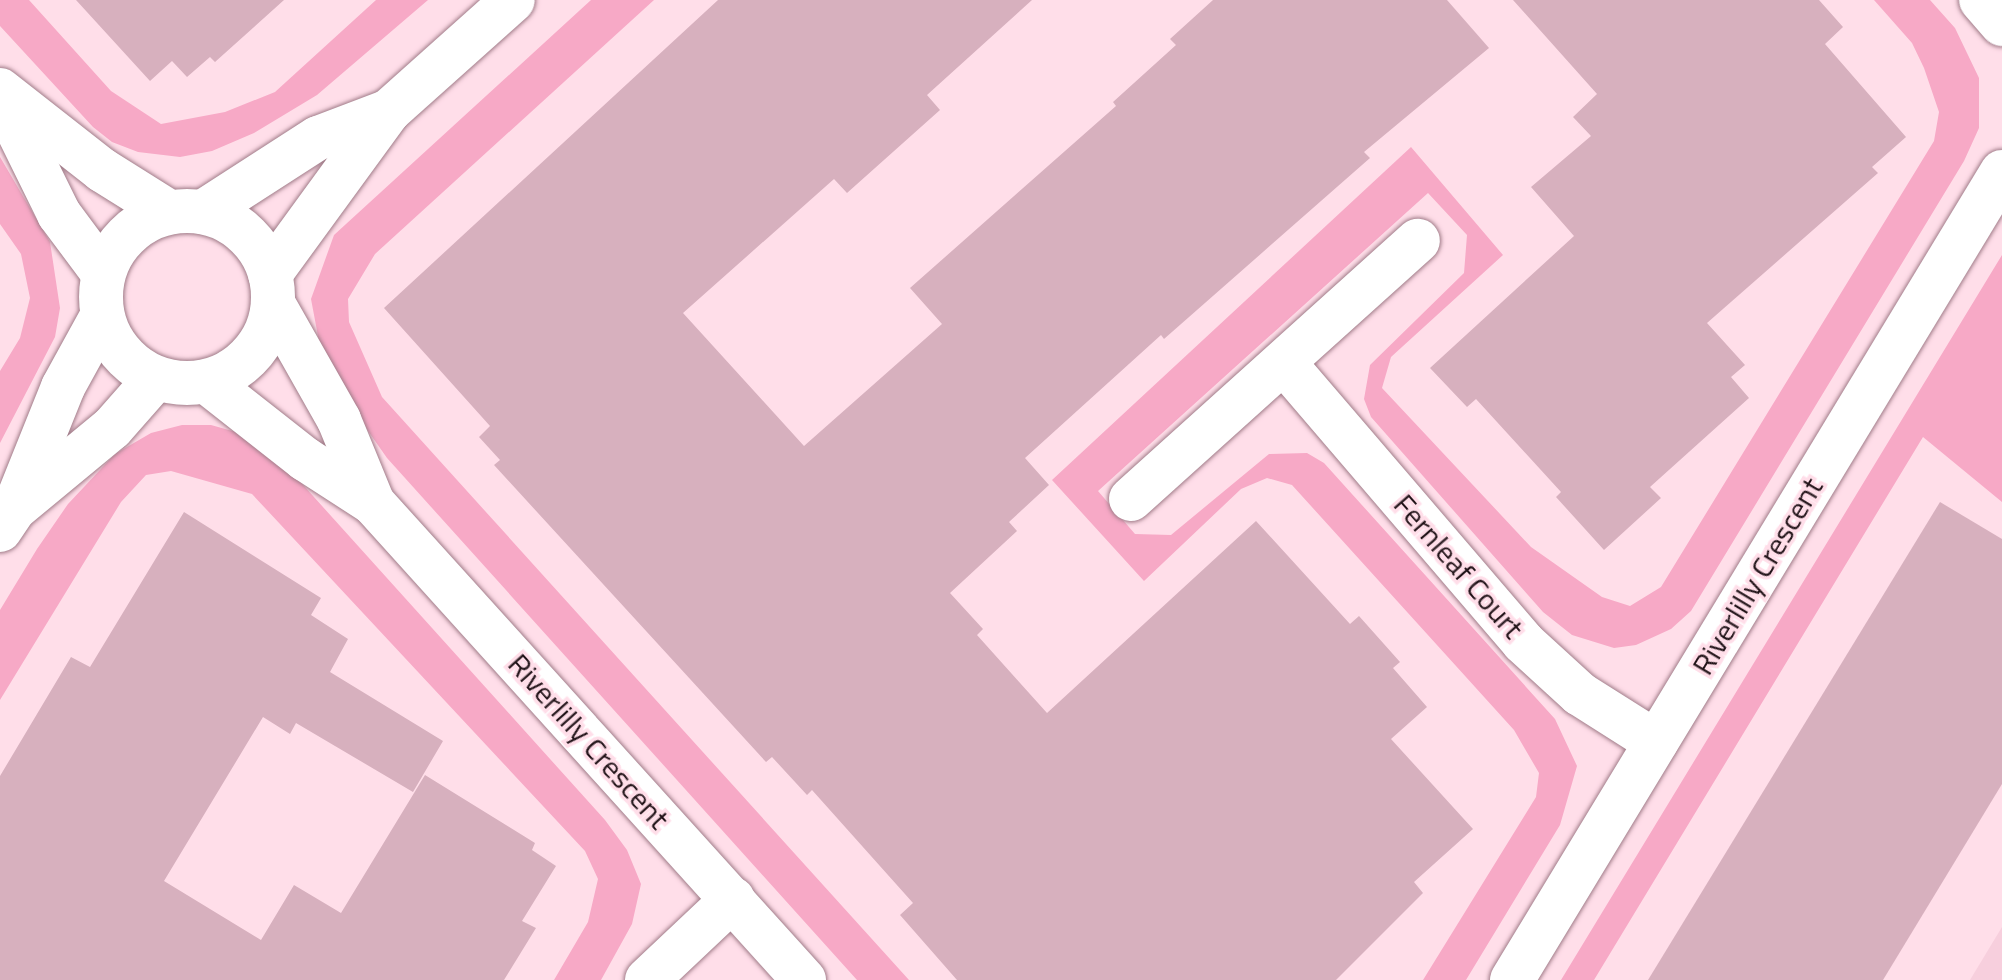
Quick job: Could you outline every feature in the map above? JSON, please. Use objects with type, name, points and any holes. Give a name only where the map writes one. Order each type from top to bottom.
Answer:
[{"type":"street","points":[[389,111],[318,138],[186,212],[127,234],[103,273],[102,316],[112,343],[130,364],[155,379],[207,382],[232,372],[251,355],[266,332],[272,290],[389,111],[513,0]]},
{"type":"street","points":[[1981,0],[2002,24]]},
{"type":"street","points":[[0,92],[102,170],[186,212],[246,233],[272,290]]},
{"type":"street","points":[[0,92],[59,214],[103,273]]},
{"type":"street","name":"Riverlilly Crescent","points":[[1512,980],[2002,172]]},
{"type":"street","points":[[1131,499],[1285,364],[1418,241]]},
{"type":"street","name":"Riverlilly Crescent","points":[[272,290],[339,420],[373,503]]},
{"type":"street","points":[[7,519],[45,425],[102,316]]},
{"type":"street","name":"Fernleaf Court","points":[[1285,364],[1523,642],[1580,694],[1656,742]]},
{"type":"street","points":[[7,519],[112,428],[155,379]]},
{"type":"street","name":"Riverlilly Crescent","points":[[207,382],[305,459],[373,503],[804,980]]},
{"type":"street","points":[[647,980],[733,899]]},
{"type":"shaded area","points":[[0,0],[29,0],[111,91],[161,124],[225,112],[275,92],[376,0],[428,0],[317,95],[254,133],[212,151],[180,157],[138,152],[112,142],[93,127],[0,26]]},
{"type":"shaded area","points":[[591,0],[654,0],[375,254],[348,299],[349,322],[382,397],[909,980],[857,980],[387,458],[324,368],[311,299],[334,235]]},
{"type":"shaded area","points":[[1874,0],[1930,0],[1955,28],[1979,78],[1979,128],[1964,161],[1691,611],[1671,629],[1636,645],[1614,648],[1572,635],[1543,612],[1371,417],[1364,399],[1370,365],[1464,273],[1467,235],[1428,193],[1098,491],[1135,534],[1171,535],[1269,454],[1307,453],[1324,463],[1555,719],[1577,766],[1560,825],[1466,980],[1423,980],[1536,797],[1539,773],[1514,730],[1292,485],[1267,478],[1241,489],[1144,581],[1052,480],[1411,147],[1503,255],[1391,357],[1382,388],[1531,547],[1602,597],[1630,606],[1661,587],[1934,141],[1939,112],[1924,68],[1912,43]]},
{"type":"shaded area","points":[[0,157],[50,242],[60,308],[55,337],[0,443],[0,371],[20,338],[30,298],[21,254],[0,224]]},
{"type":"shaded area","points":[[2002,255],[2002,502],[1923,437],[1594,980],[1561,980]]},
{"type":"shaded area","points":[[182,425],[211,425],[243,434],[277,456],[605,820],[627,850],[641,884],[632,924],[601,980],[554,980],[588,922],[598,879],[585,851],[252,494],[171,471],[146,475],[121,502],[0,700],[0,610],[37,549],[68,504],[115,454],[151,433]]},
{"type":"shaded area","points":[[2002,927],[2002,980],[1970,980]]},
{"type":"building","points":[[76,0],[284,0],[215,62],[210,57],[187,77],[172,61],[150,81]]},
{"type":"building","points":[[718,0],[1032,0],[927,95],[940,110],[847,193],[834,179],[683,313],[804,446],[942,324],[910,288],[1116,106],[1113,102],[1176,45],[1170,39],[1213,0],[1447,0],[1489,48],[1364,152],[1370,158],[1164,339],[1161,335],[1025,458],[1049,485],[1009,522],[1017,531],[950,593],[983,629],[977,635],[1047,713],[1256,521],[1350,624],[1359,616],[1400,662],[1393,668],[1427,707],[1391,739],[1473,829],[1414,882],[1423,893],[1336,980],[957,980],[900,915],[913,903],[812,790],[807,795],[772,757],[766,762],[494,465],[500,460],[479,437],[490,426],[384,308]]},
{"type":"building","points":[[1513,0],[1819,0],[1843,27],[1825,44],[1906,137],[1872,167],[1878,173],[1707,323],[1745,365],[1731,377],[1749,398],[1650,487],[1661,498],[1604,550],[1556,497],[1561,492],[1476,399],[1467,407],[1430,368],[1574,236],[1531,187],[1591,136],[1573,117],[1597,94]]},
{"type":"building","points":[[1940,502],[2002,539],[2002,784],[1883,980],[1648,980]]},
{"type":"building","points":[[184,512],[321,598],[311,615],[348,639],[330,672],[443,741],[413,792],[296,723],[290,734],[263,717],[164,881],[261,940],[294,885],[341,913],[425,775],[535,843],[532,850],[556,866],[522,921],[536,928],[504,980],[0,980],[0,776],[71,657],[90,667]]}]
